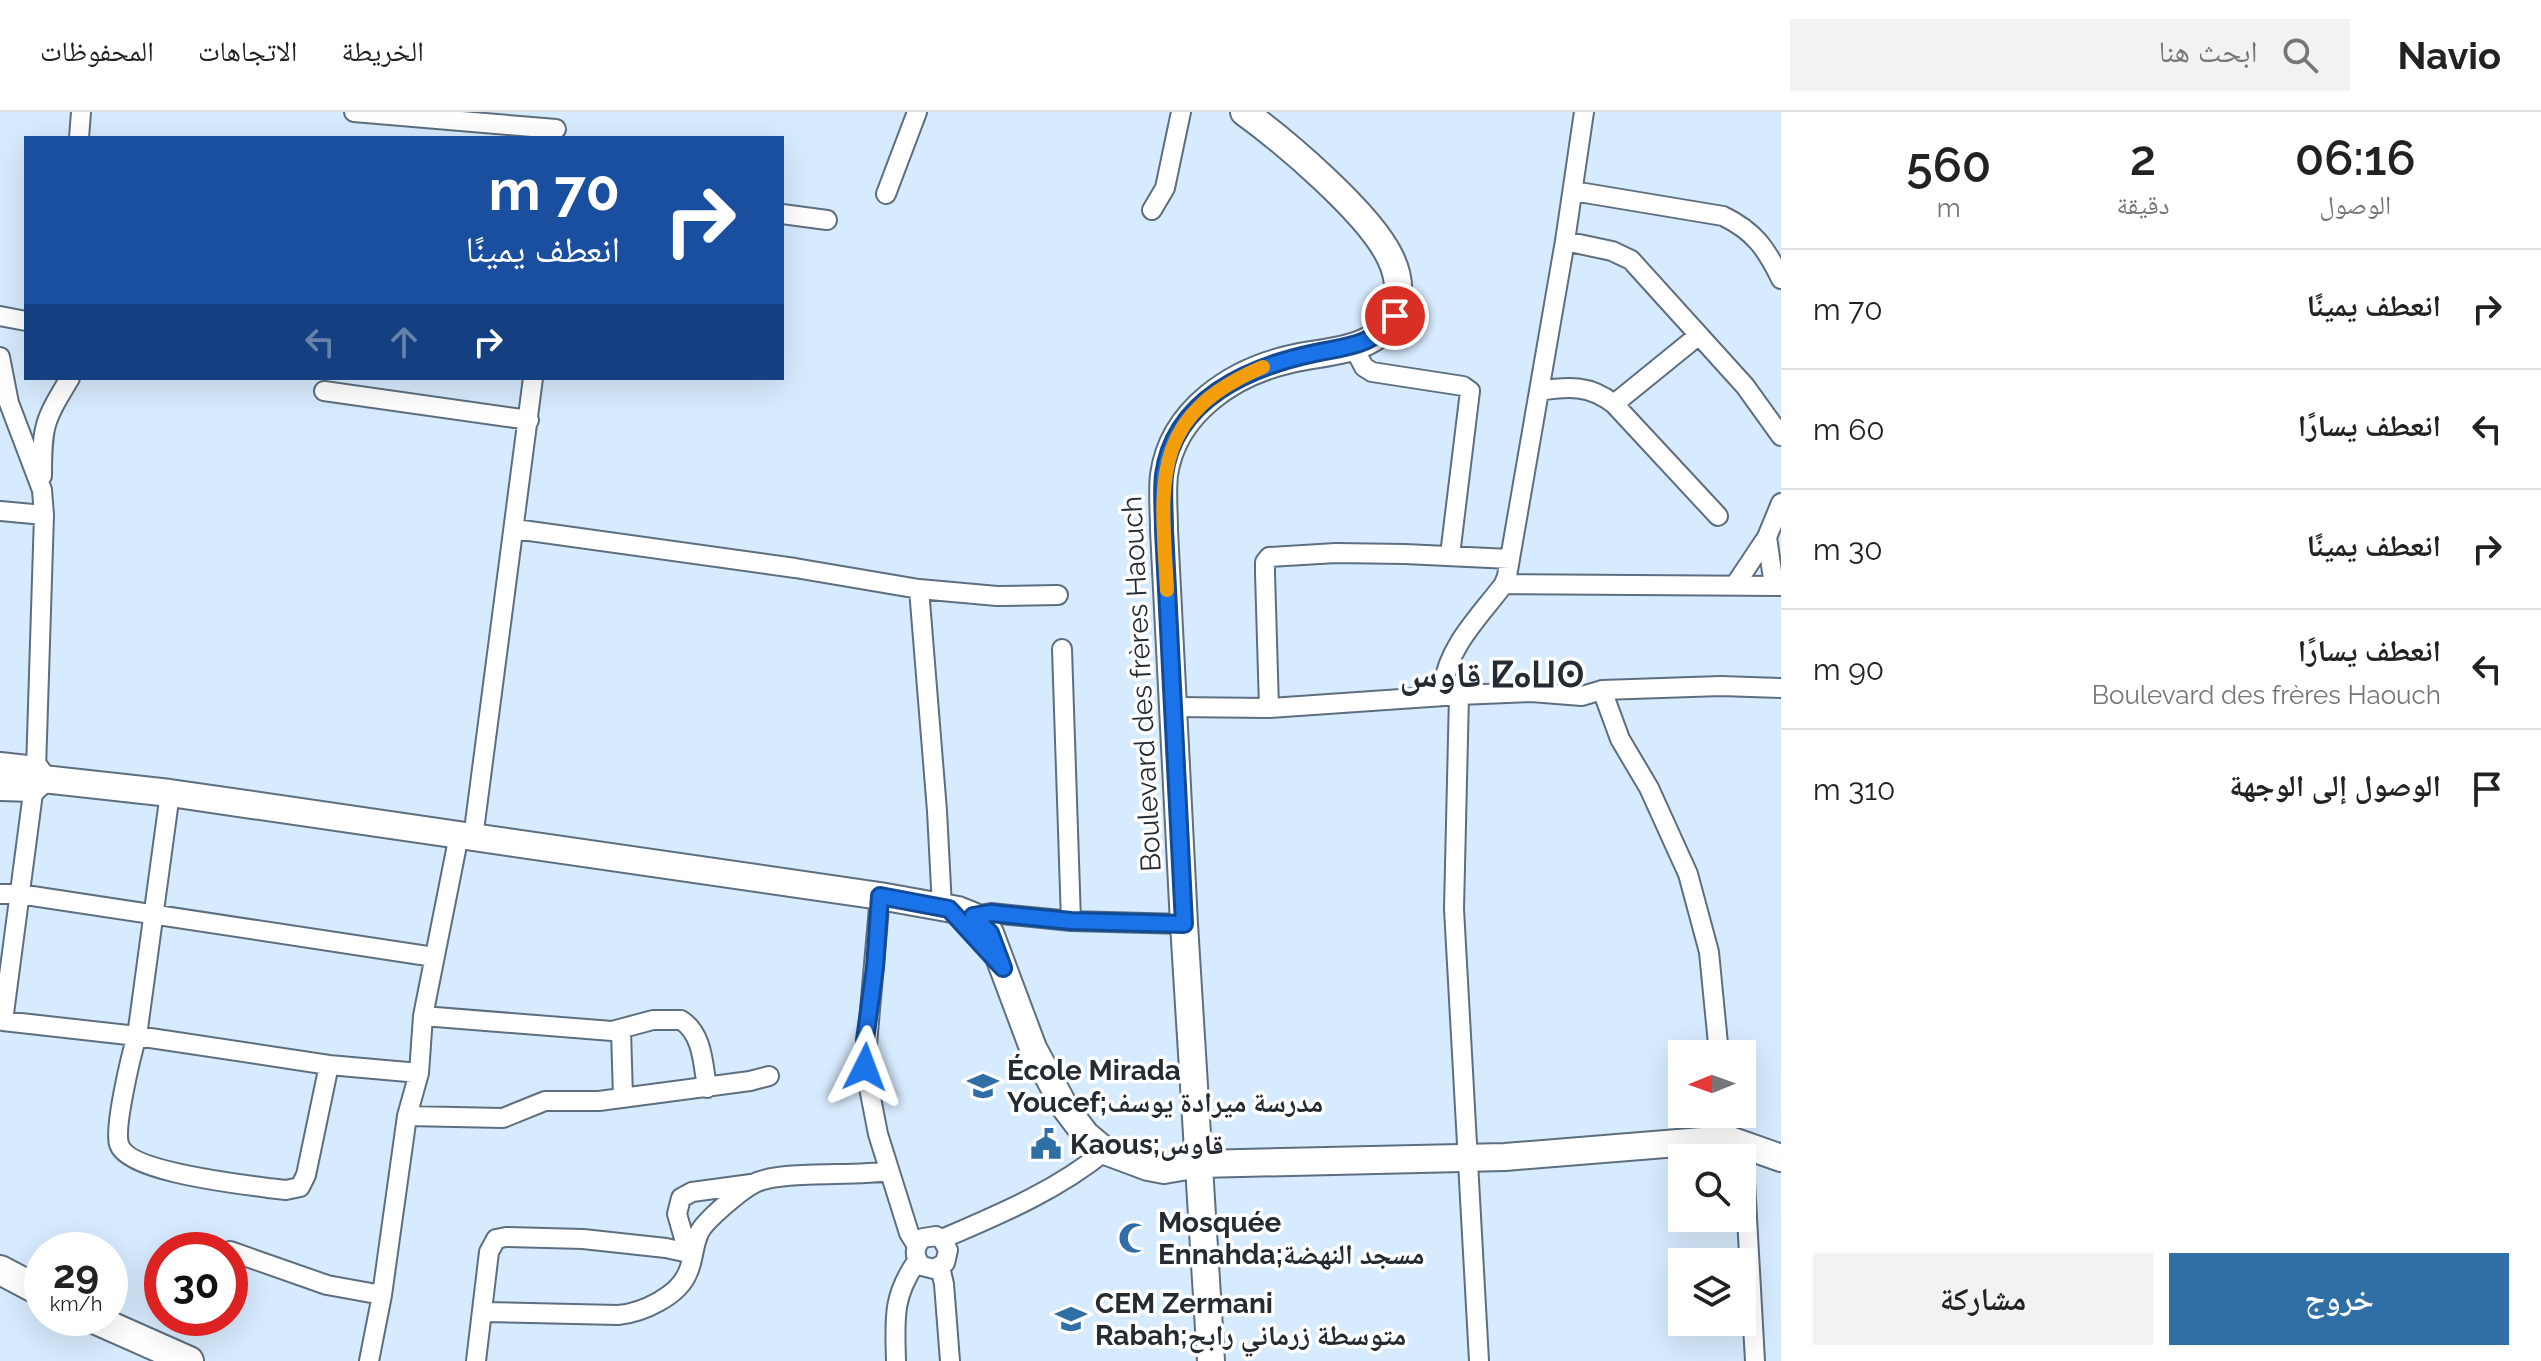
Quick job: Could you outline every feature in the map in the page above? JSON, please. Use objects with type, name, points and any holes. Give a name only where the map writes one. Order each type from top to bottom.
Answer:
[{"type":"main road","name":"Boulevard des frères Haouch","points":[[1211,1361],[1184,924],[1163,490],[1166,466],[1177,435],[1199,406],[1245,375],[1288,359],[1353,346],[1376,336],[1395,316],[1398,294],[1392,261],[1372,231],[1341,196],[1244,112]]},
{"type":"main road","points":[[0,766],[37,779],[170,793],[880,896],[955,911],[990,933],[1033,1048],[1075,1122],[1105,1151],[1164,1170],[1199,1164],[1469,1158],[1732,1133],[1781,1158]]},
{"type":"main road","points":[[0,787],[37,779]]},
{"type":"main road","points":[[0,1270],[24,1283]]},
{"type":"main road","points":[[128,1334],[189,1361]]},
{"type":"street","points":[[79,136],[81,112]]},
{"type":"street","points":[[354,112],[557,126]]},
{"type":"street","points":[[886,194],[917,112]]},
{"type":"street","points":[[1152,210],[1168,180],[1181,112]]},
{"type":"street","points":[[1459,695],[1443,686],[1449,663],[1457,645],[1504,584],[1510,559],[1584,112]]},
{"type":"street","points":[[1573,191],[1723,216],[1757,238],[1781,279]]},
{"type":"street","points":[[784,214],[827,220]]},
{"type":"street","points":[[1565,241],[1612,251],[1631,260],[1745,386],[1781,436]]},
{"type":"street","points":[[0,316],[24,321]]},
{"type":"street","points":[[1614,404],[1699,335]]},
{"type":"street","points":[[1353,346],[1364,367],[1372,372],[1463,386],[1470,391],[1450,555]]},
{"type":"street","points":[[0,357],[9,403],[42,490]]},
{"type":"street","points":[[69,380],[49,413],[42,432],[44,515],[37,779],[9,894],[1,1021],[137,1036],[329,1065],[419,1073]]},
{"type":"street","points":[[369,1361],[382,1295],[407,1116],[419,1073],[423,1016],[434,957],[466,836],[515,529],[533,380]]},
{"type":"street","points":[[1539,391],[1563,387],[1584,388],[1602,394],[1718,516]]},
{"type":"street","points":[[324,391],[529,420]]},
{"type":"street","points":[[1735,585],[1767,537],[1781,506]]},
{"type":"street","points":[[0,511],[44,515]]},
{"type":"street","points":[[515,529],[795,568],[919,589],[997,596],[1058,595]]},
{"type":"street","points":[[1504,584],[1778,586],[1767,537]]},
{"type":"street","points":[[1269,708],[1265,573],[1268,558],[1336,553],[1510,559]]},
{"type":"street","points":[[919,589],[937,811],[955,911],[1071,921],[1184,924]]},
{"type":"street","points":[[1062,649],[1071,921]]},
{"type":"street","points":[[1174,707],[1269,708],[1531,692],[1582,696],[1602,690],[1721,686],[1781,688]]},
{"type":"street","points":[[1602,690],[1620,739],[1649,788],[1688,874],[1709,952],[1718,1040]]},
{"type":"street","points":[[1459,695],[1454,909],[1479,1361]]},
{"type":"street","points":[[170,793],[137,1036],[120,1124],[118,1140],[121,1149],[133,1159],[150,1166],[286,1190],[303,1185],[329,1065]]},
{"type":"street","points":[[9,894],[153,912],[434,957]]},
{"type":"street","points":[[880,896],[864,1055],[870,1099],[909,1233],[928,1269],[940,1267],[948,1256],[942,1239]]},
{"type":"street","points":[[423,1016],[621,1030],[662,1018],[681,1020],[688,1024],[698,1039],[707,1088]]},
{"type":"street","points":[[621,1030],[623,1098]]},
{"type":"street","points":[[407,1116],[503,1118],[545,1101],[599,1101],[707,1088],[769,1076]]},
{"type":"street","points":[[1732,1133],[1755,1361]]},
{"type":"street","points":[[896,1361],[897,1298],[923,1238],[942,1239],[1043,1194],[1079,1172],[1105,1151]]},
{"type":"street","points":[[690,1253],[677,1214],[681,1198],[692,1192],[779,1177],[863,1175],[889,1171]]},
{"type":"street","points":[[483,1312],[628,1315],[679,1287],[688,1272],[690,1253],[702,1227],[753,1183]]},
{"type":"street","points":[[476,1361],[489,1252],[494,1241],[500,1237],[583,1239],[690,1253]]},
{"type":"street","points":[[248,1257],[327,1285],[382,1295]]},
{"type":"street","points":[[940,1267],[945,1291],[950,1361]]},
{"type":"slow traffic","points":[[1167,590],[1164,474],[1177,435],[1209,398],[1263,367]]},
{"type":"place","name":"École Mirada Youcef;مدرسة ميرادة يوسف","points":[[983,1086]]},
{"type":"place","name":"Kaous;قاوس","points":[[1046,1144]]},
{"type":"place","name":"Mosquée Ennahda;مسجد النهضة","points":[[1134,1238]]},
{"type":"place","name":"CEM Zermani Rabah;متوسطة زرماني رابح","points":[[1071,1319]]},
{"type":"district","name":"قاوس ⵇⴰⵡⵙ","points":[[1492,674]]},
{"type":"route","points":[[865,1067],[880,896],[949,909],[1003,968],[990,933],[973,916],[991,913],[1071,921],[1184,924],[1164,530],[1164,474],[1171,451],[1186,421],[1199,406],[1227,385],[1288,359],[1368,341],[1383,331],[1395,316]]}]
